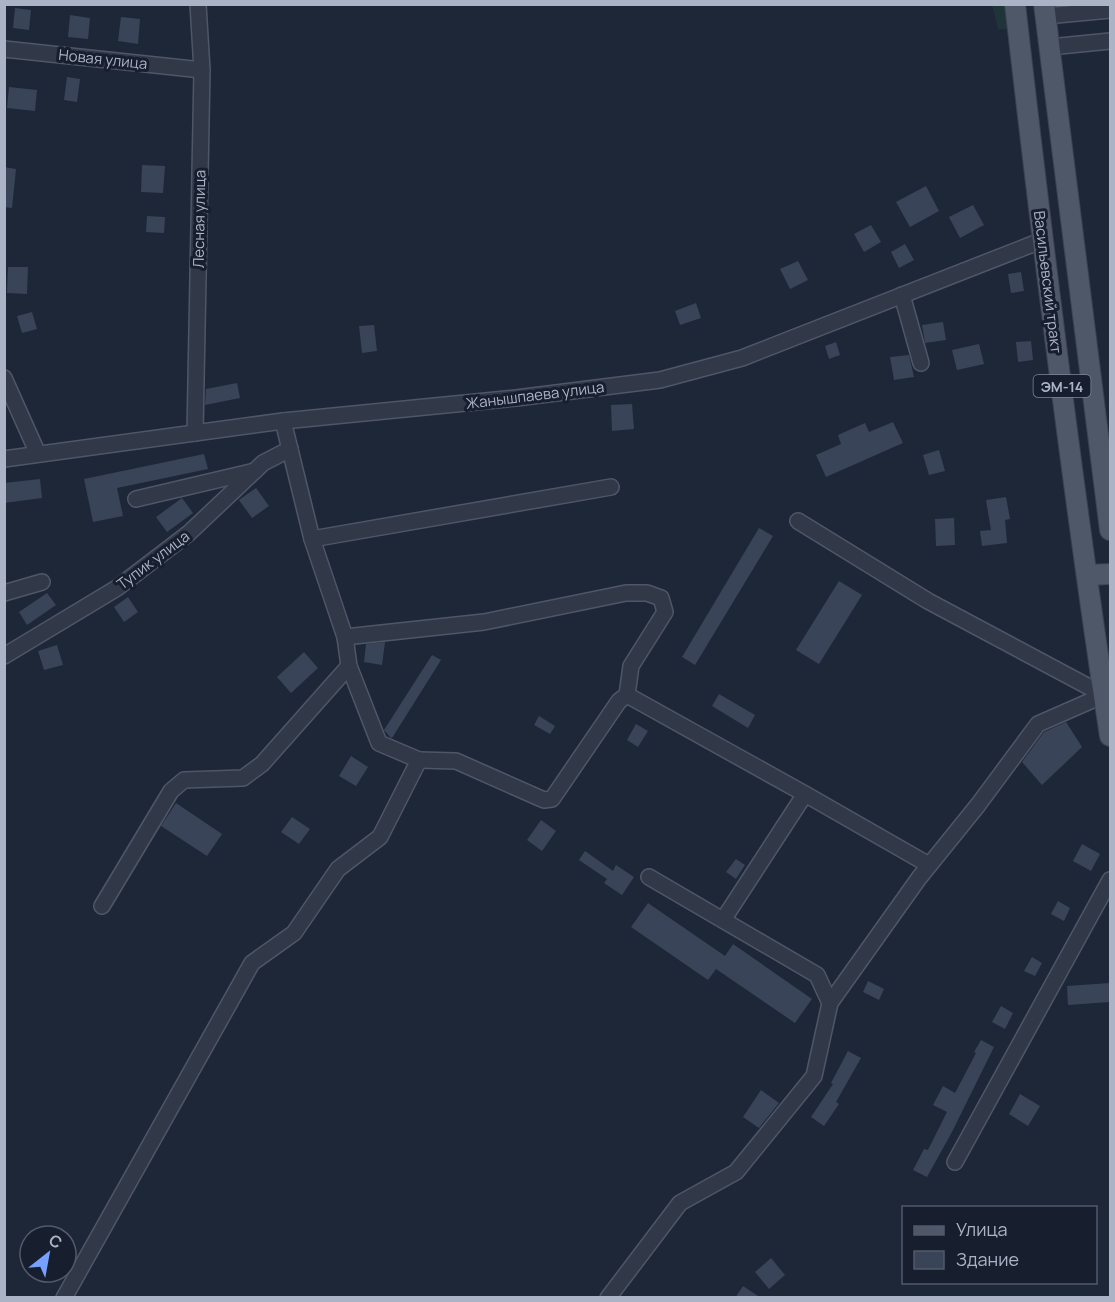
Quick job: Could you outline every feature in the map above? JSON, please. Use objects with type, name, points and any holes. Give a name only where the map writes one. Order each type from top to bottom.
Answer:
[{"type":"main road","name":"Васильевский тракт","points":[[1016,4],[1043,240],[1110,736]]},
{"type":"main road","name":"Васильевский тракт","points":[[1045,10],[1110,530]]},
{"type":"main road","points":[[1081,527],[1110,524]]},
{"type":"main road","points":[[1087,575],[1110,574]]},
{"type":"street","name":"Лесная улица","points":[[195,433],[202,69],[198,4]]},
{"type":"street","points":[[1045,10],[1110,10]]},
{"type":"street","points":[[1050,47],[1110,40]]},
{"type":"street","name":"Новая улица","points":[[4,50],[202,69]]},
{"type":"street","name":"Жанышпаева улица","points":[[4,459],[283,421],[516,398],[660,380],[742,358],[1043,240]]},
{"type":"street","points":[[902,296],[921,363]]},
{"type":"street","points":[[4,378],[38,454]]},
{"type":"street","points":[[283,421],[312,539],[345,637],[349,666],[379,743],[419,760],[456,761],[544,800],[552,799],[619,701],[627,695],[631,666],[665,612],[661,598],[647,593],[627,593],[484,622],[345,637]]},
{"type":"street","name":"Тупик улица","points":[[4,656],[117,588],[189,533],[263,463],[290,449]]},
{"type":"street","points":[[136,499],[255,471]]},
{"type":"street","points":[[312,539],[611,487]]},
{"type":"street","points":[[798,521],[928,601],[1104,695]]},
{"type":"street","points":[[4,593],[42,582]]},
{"type":"street","points":[[102,906],[171,791],[184,780],[243,778],[262,764],[349,666]]},
{"type":"street","points":[[627,695],[929,866]]},
{"type":"street","points":[[608,1298],[680,1203],[736,1173],[814,1076],[830,1003],[929,866],[1038,724],[1104,695]]},
{"type":"street","points":[[64,1298],[252,963],[294,933],[338,869],[380,837],[419,760]]},
{"type":"street","points":[[723,920],[805,794]]},
{"type":"street","points":[[650,878],[817,975],[830,1003]]},
{"type":"street","points":[[955,1162],[1110,880]]},
{"type":"green space","points":[[992,5],[1007,5],[1010,29],[998,29]]},
{"type":"building","points":[[15,8],[31,10],[29,30],[13,28]]},
{"type":"building","points":[[70,15],[90,18],[88,39],[68,37]]},
{"type":"building","points":[[121,17],[140,19],[138,44],[118,41]]},
{"type":"building","points":[[67,77],[80,79],[77,102],[64,100]]},
{"type":"building","points":[[9,87],[37,90],[35,111],[7,108]]},
{"type":"building","points":[[142,165],[165,166],[163,193],[141,192]]},
{"type":"building","points":[[4,167],[16,169],[12,208],[4,207]]},
{"type":"building","points":[[926,186],[939,211],[910,227],[896,202]]},
{"type":"building","points":[[973,205],[984,225],[960,238],[949,217]]},
{"type":"building","points":[[147,216],[165,217],[164,233],[146,232]]},
{"type":"building","points":[[871,225],[881,242],[864,252],[854,234]]},
{"type":"building","points":[[905,244],[914,260],[899,268],[891,252]]},
{"type":"building","points":[[798,261],[808,280],[790,289],[780,269]]},
{"type":"building","points":[[8,267],[28,267],[27,294],[7,293]]},
{"type":"building","points":[[1021,272],[1024,291],[1011,293],[1008,274]]},
{"type":"building","points":[[696,303],[701,318],[680,325],[675,311]]},
{"type":"building","points":[[32,312],[37,329],[22,333],[17,316]]},
{"type":"building","points":[[943,322],[946,340],[925,343],[922,325]]},
{"type":"building","points":[[374,325],[377,351],[362,353],[359,326]]},
{"type":"building","points":[[1031,341],[1033,360],[1018,362],[1016,342]]},
{"type":"building","points":[[836,342],[840,355],[829,359],[825,346]]},
{"type":"building","points":[[979,344],[984,364],[957,370],[952,350]]},
{"type":"building","points":[[909,355],[914,377],[894,380],[890,357]]},
{"type":"building","points":[[237,383],[240,398],[205,405],[206,389]]},
{"type":"building","points":[[632,404],[634,429],[612,431],[611,405]]},
{"type":"building","points":[[893,422],[903,443],[826,477],[816,455],[841,444],[838,435],[865,423],[869,432]]},
{"type":"building","points":[[939,450],[945,471],[929,475],[923,455]]},
{"type":"building","points":[[204,454],[208,469],[117,488],[123,516],[93,522],[84,479]]},
{"type":"building","points":[[40,479],[42,498],[4,503],[4,483]]},
{"type":"building","points":[[256,488],[269,506],[252,518],[239,500]]},
{"type":"building","points":[[1006,497],[1010,519],[1005,520],[1007,543],[982,546],[980,531],[991,530],[986,500]]},
{"type":"building","points":[[182,498],[193,513],[167,532],[156,517]]},
{"type":"building","points":[[954,518],[955,545],[936,546],[935,519]]},
{"type":"building","points":[[759,528],[773,536],[695,665],[682,657]]},
{"type":"building","points":[[839,581],[862,595],[819,664],[796,650]]},
{"type":"building","points":[[47,593],[56,605],[27,625],[19,612]]},
{"type":"building","points":[[128,597],[138,612],[124,622],[114,607]]},
{"type":"building","points":[[385,642],[382,665],[364,662],[366,644]]},
{"type":"building","points":[[57,645],[63,665],[44,670],[38,651]]},
{"type":"building","points":[[304,652],[318,668],[291,693],[277,677]]},
{"type":"building","points":[[432,655],[441,660],[392,738],[384,730]]},
{"type":"building","points":[[719,694],[755,715],[748,728],[712,706]]},
{"type":"building","points":[[539,716],[555,726],[550,734],[534,725]]},
{"type":"building","points":[[1066,722],[1082,747],[1042,785],[1022,762],[1044,732]]},
{"type":"building","points":[[636,724],[648,731],[638,747],[627,740]]},
{"type":"building","points":[[351,756],[368,767],[356,786],[339,776]]},
{"type":"building","points":[[176,803],[222,834],[207,856],[161,826]]},
{"type":"building","points":[[292,817],[310,829],[299,844],[281,832]]},
{"type":"building","points":[[541,820],[556,831],[542,851],[527,840]]},
{"type":"building","points":[[1082,844],[1100,854],[1091,871],[1073,861]]},
{"type":"building","points":[[585,851],[613,871],[616,865],[634,877],[622,895],[604,883],[607,879],[579,860]]},
{"type":"building","points":[[736,859],[745,865],[736,879],[726,872]]},
{"type":"building","points":[[1058,901],[1070,908],[1064,921],[1051,914]]},
{"type":"building","points":[[648,903],[725,956],[733,944],[812,999],[795,1023],[716,969],[708,980],[631,927]]},
{"type":"building","points":[[1032,957],[1042,963],[1035,976],[1024,971]]},
{"type":"building","points":[[868,981],[884,989],[879,1000],[863,992]]},
{"type":"building","points":[[1110,983],[1110,1002],[1068,1005],[1067,986]]},
{"type":"building","points":[[1001,1006],[1013,1013],[1005,1029],[992,1022]]},
{"type":"building","points":[[981,1040],[994,1047],[927,1177],[913,1170],[924,1149],[928,1150],[947,1112],[933,1105],[943,1086],[955,1093]]},
{"type":"building","points":[[848,1051],[861,1058],[836,1102],[839,1104],[824,1126],[811,1117],[833,1084],[831,1083]]},
{"type":"building","points":[[761,1090],[779,1103],[759,1128],[743,1117]]},
{"type":"building","points":[[1020,1094],[1040,1106],[1028,1126],[1009,1114]]},
{"type":"building","points":[[771,1258],[785,1275],[769,1289],[755,1272]]},
{"type":"building","points":[[743,1286],[761,1298],[735,1298]]}]
